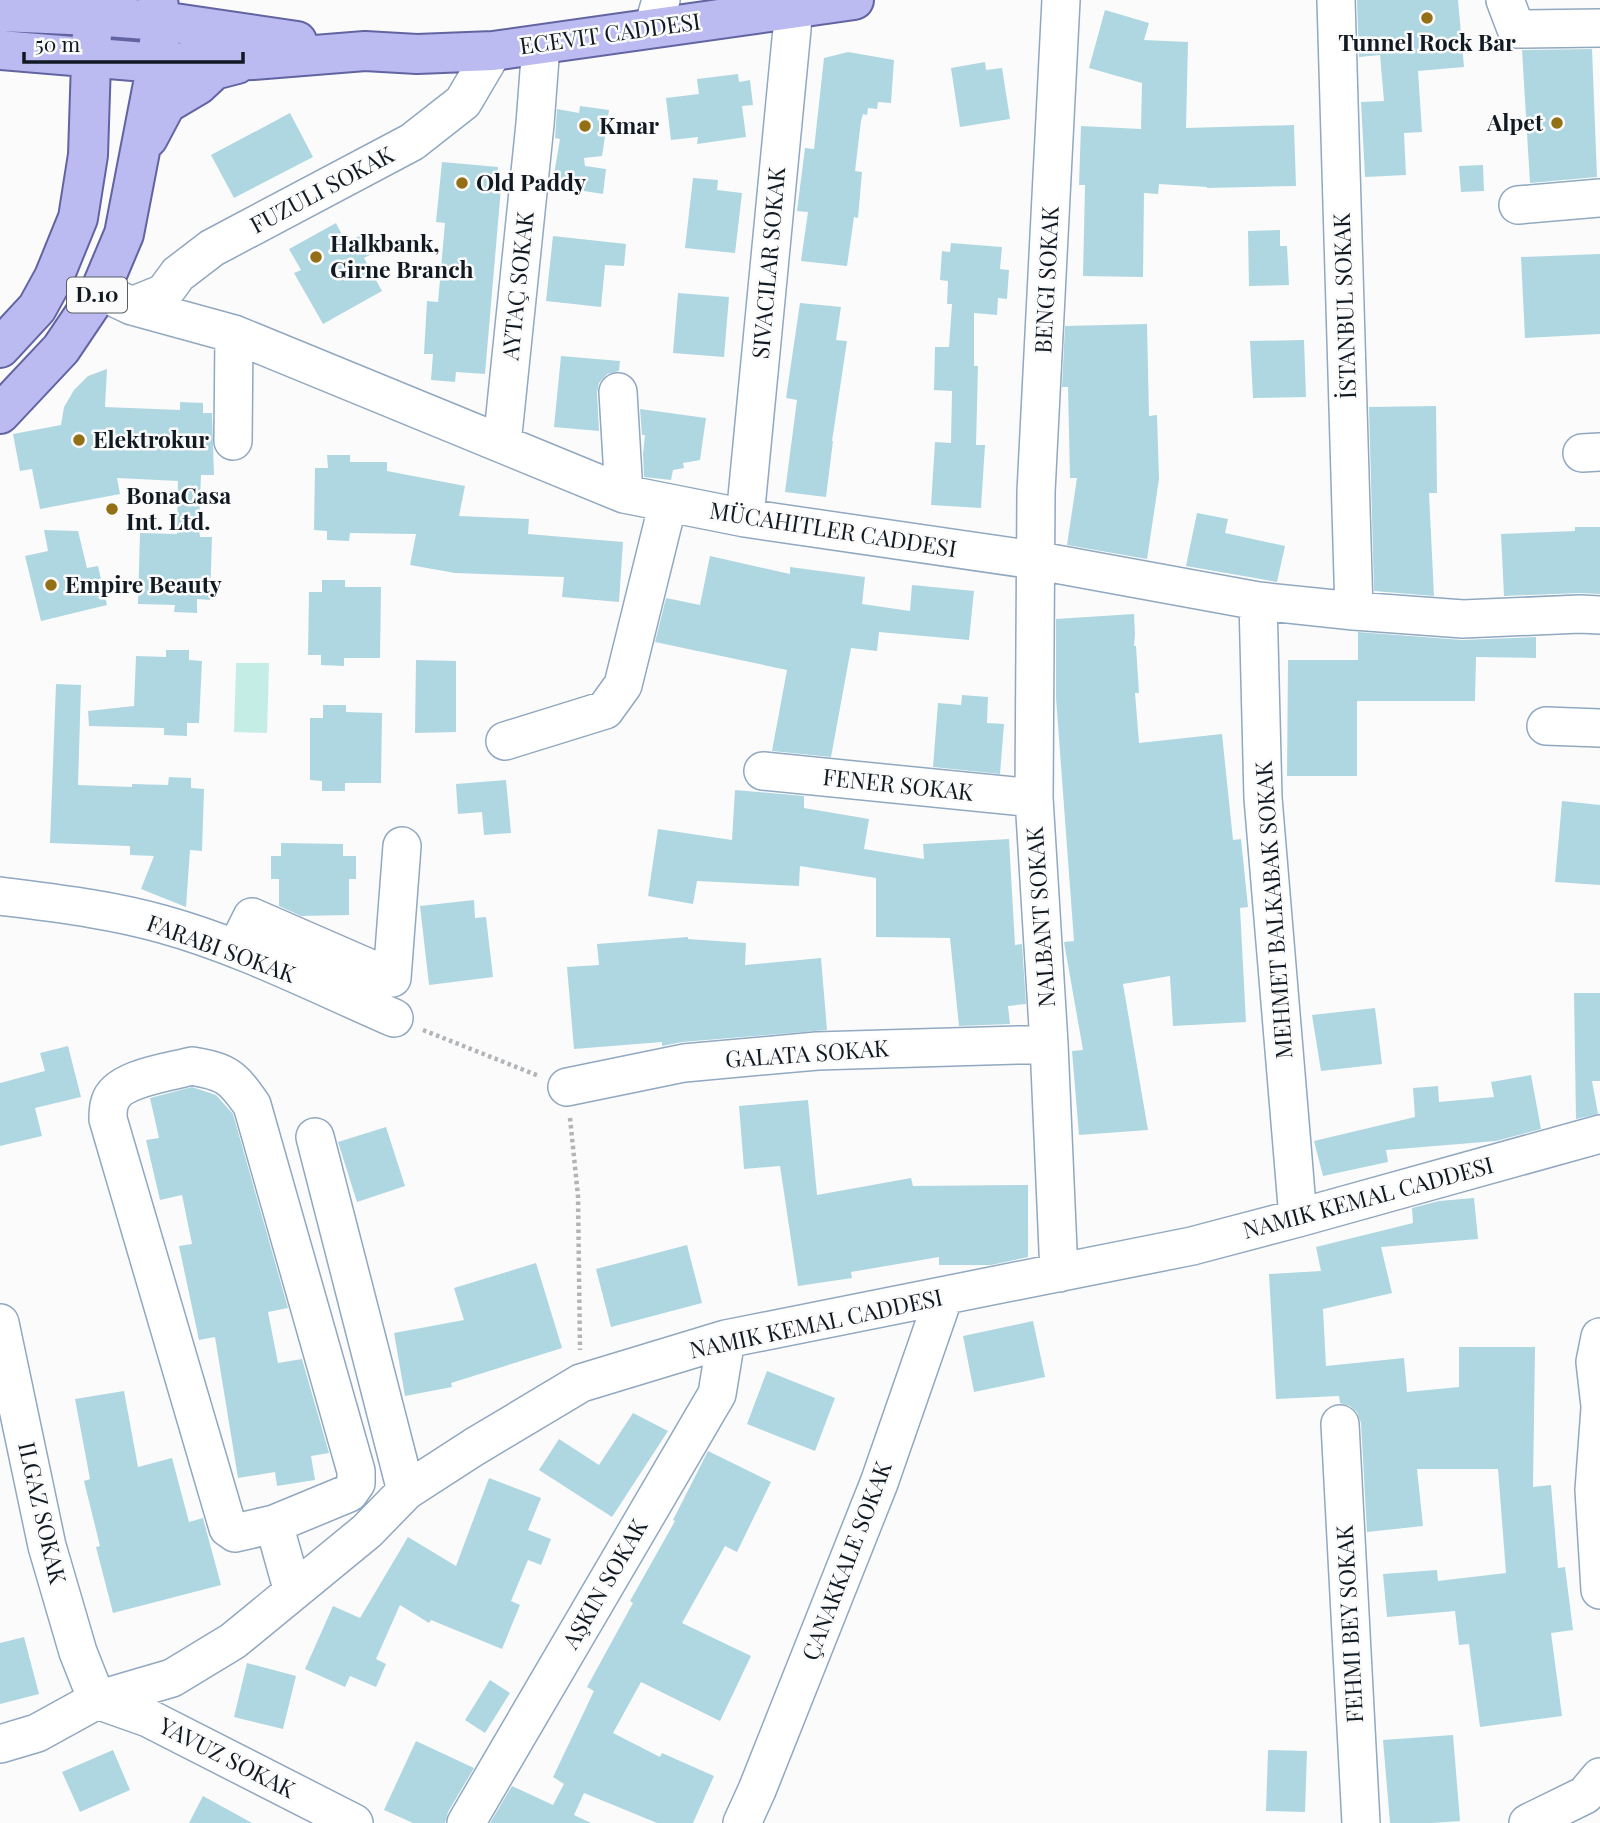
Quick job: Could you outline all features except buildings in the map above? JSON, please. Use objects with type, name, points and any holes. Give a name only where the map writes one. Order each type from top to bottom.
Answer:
[{"type":"main road","points":[[140,158],[166,104],[198,85],[214,70],[254,47],[239,22],[219,0]]},
{"type":"main road","name":"ECEVIT CADDESI","points":[[0,50],[158,63],[254,47],[417,54],[493,51],[541,45],[657,14],[794,8],[854,0]]},
{"type":"main road","name":"ECEVIT CADDESI","points":[[0,12],[72,7],[160,11],[254,47]]},
{"type":"main road","name":"D.10","points":[[0,348],[37,308],[54,277],[78,218],[88,148],[91,58],[72,7]]},
{"type":"main road","name":"D.10","points":[[0,414],[61,349],[116,299],[124,234],[158,63],[160,11]]},
{"type":"main road","points":[[42,54],[63,64],[78,83],[85,102],[88,148]]},
{"type":"street","name":"BENGI SOKAK","points":[[1034,560],[1061,0]]},
{"type":"street","name":"İSTANBUL SOKAK","points":[[1336,0],[1354,611]]},
{"type":"street","points":[[1505,0],[1516,29],[1600,29]]},
{"type":"street","points":[[745,518],[794,8]]},
{"type":"street","name":"AYTAÇ SOKAK","points":[[502,444],[541,45]]},
{"type":"street","name":"FUZULI SOKAK","points":[[116,299],[164,293],[178,274],[212,248],[412,142],[463,102],[493,51]]},
{"type":"street","points":[[1518,205],[1600,198]]},
{"type":"street","name":"MÜCAHITLER CADDESI","points":[[116,299],[234,334],[624,494],[745,518],[1034,560],[1258,601],[1463,619],[1600,615]]},
{"type":"street","points":[[233,441],[234,334]]},
{"type":"street","points":[[618,392],[624,494]]},
{"type":"street","points":[[505,741],[606,710],[623,685],[667,503]]},
{"type":"street","name":"NALBANT SOKAK","points":[[1034,560],[1034,798],[1059,1273]]},
{"type":"street","name":"MEHMET BALKABAK SOKAK","points":[[1258,601],[1263,798],[1297,1219]]},
{"type":"street","points":[[1546,726],[1600,727]]},
{"type":"street","name":"FENER SOKAK","points":[[763,771],[1034,798]]},
{"type":"street","points":[[236,949],[252,917],[392,978],[402,846]]},
{"type":"street","name":"FARABI SOKAK","points":[[0,896],[85,907],[162,924],[236,949],[394,1018]]},
{"type":"street","name":"GALATA SOKAK","points":[[567,1087],[684,1063],[817,1051],[1049,1044]]},
{"type":"street","points":[[192,1066],[216,1070],[237,1083],[252,1105],[356,1471],[356,1483],[349,1493],[274,1524],[235,1533],[228,1528],[108,1119],[110,1101],[118,1090],[134,1081],[192,1066]]},
{"type":"street","points":[[0,1744],[37,1733],[97,1700],[172,1678],[233,1641],[367,1531],[406,1491],[581,1383],[726,1339],[1192,1246],[1600,1134]]},
{"type":"street","points":[[315,1137],[406,1491]]},
{"type":"street","name":"ÇANAKKALE SOKAK","points":[[741,1823],[757,1790],[879,1483],[944,1296]]},
{"type":"street","name":"ILGAZ SOKAK","points":[[0,1323],[47,1546],[78,1652],[97,1700]]},
{"type":"street","points":[[1600,1337],[1595,1362],[1600,1407],[1594,1490],[1600,1590]]},
{"type":"street","points":[[466,1823],[717,1394],[726,1339]]},
{"type":"street","name":"FEHMI BEY SOKAK","points":[[1340,1424],[1360,1823]]},
{"type":"street","points":[[274,1524],[293,1592]]},
{"type":"street","name":"YAVUZ SOKAK","points":[[97,1700],[148,1718],[354,1823]]},
{"type":"street","points":[[1528,1823],[1585,1795],[1600,1777]]},
{"type":"path","points":[[394,1018],[567,1087],[578,1196],[581,1383]]},
{"type":"shaded area","points":[[236,663],[269,663],[267,733],[234,732]]},
{"type":"place","name":"Tunnel Rock Bar","points":[[1427,18]]},
{"type":"place","name":"Alpet","points":[[1557,123]]},
{"type":"place","name":"Kmar","points":[[585,126]]},
{"type":"place","name":"Old Paddy","points":[[462,183]]},
{"type":"place","name":"Halkbank, Girne Branch","points":[[316,257]]},
{"type":"place","name":"Elektrokur","points":[[79,440]]},
{"type":"place","name":"BonaCasa Int. Ltd.","points":[[112,509]]},
{"type":"place","name":"Empire Beauty","points":[[51,585]]}]
